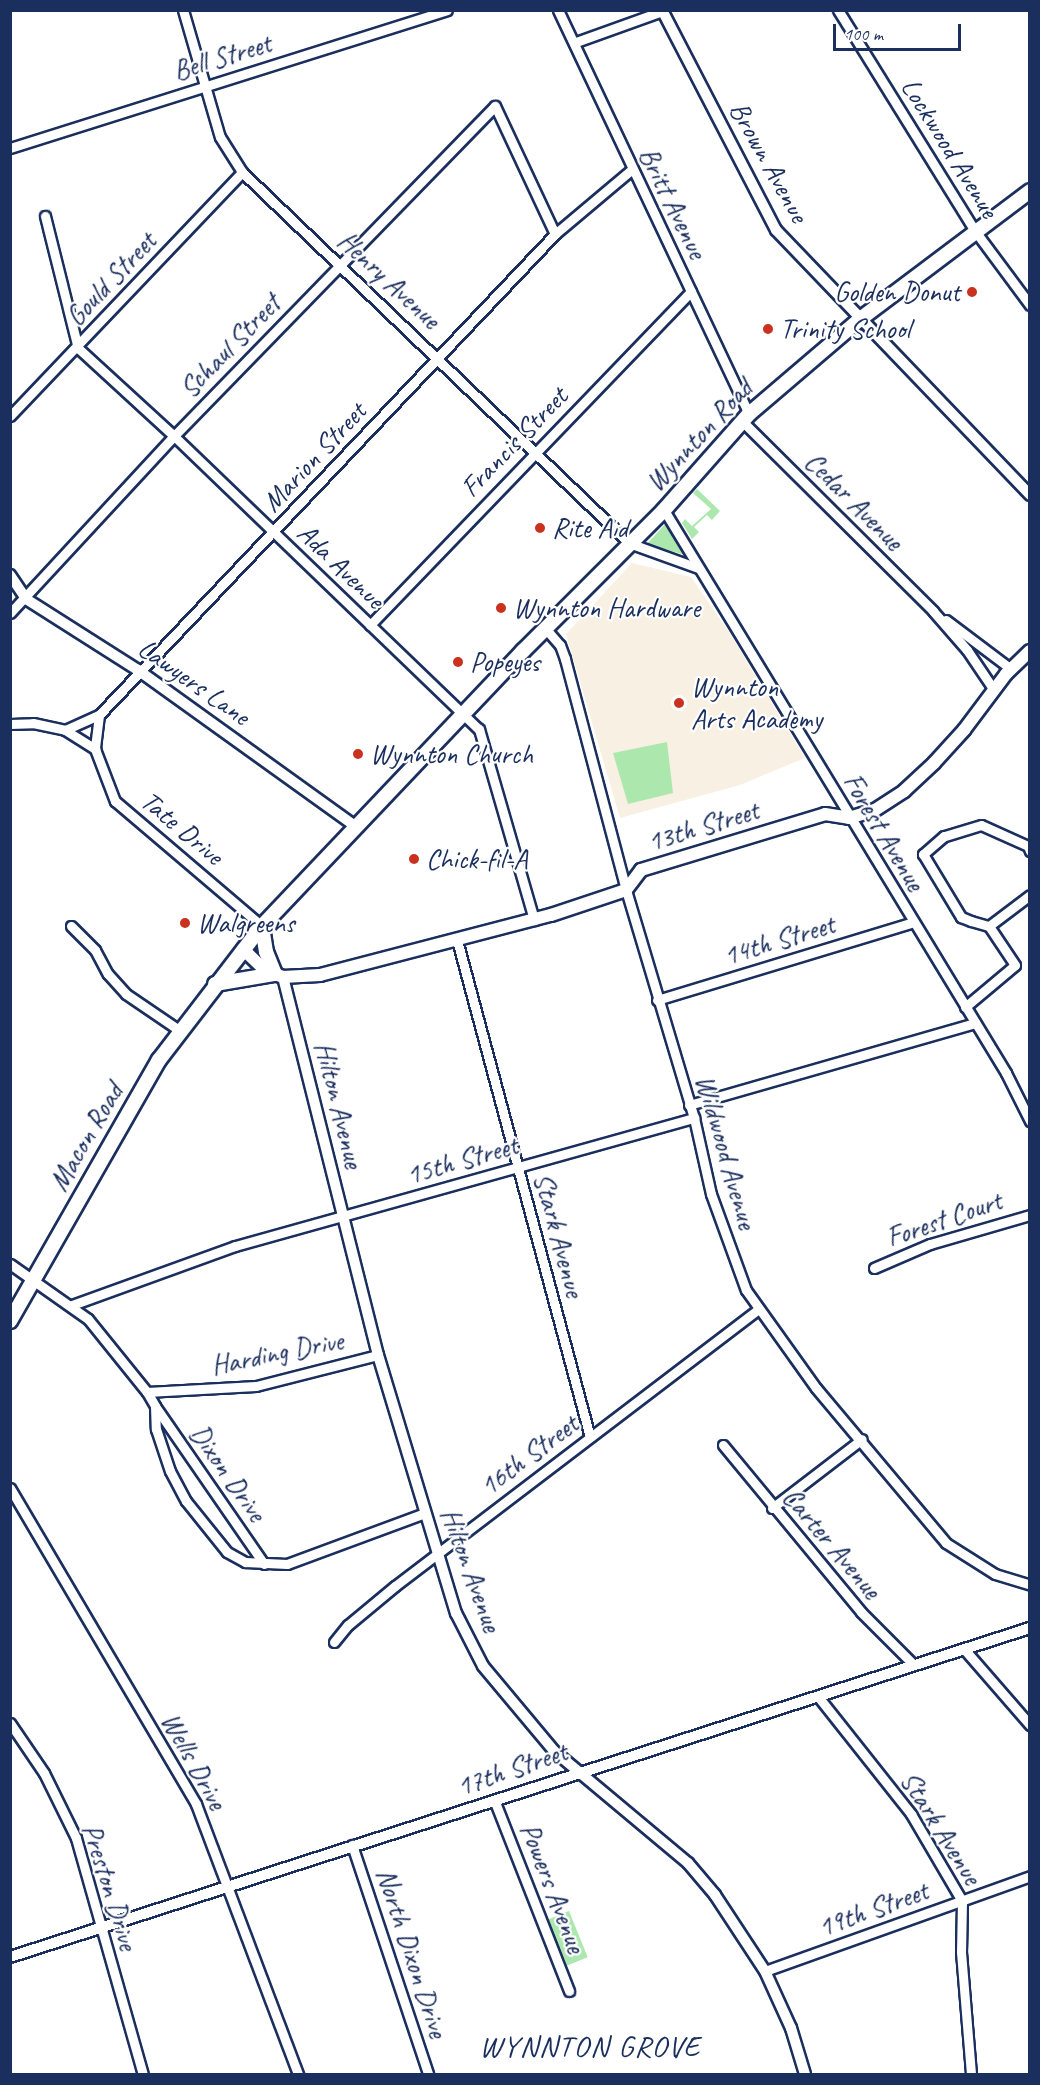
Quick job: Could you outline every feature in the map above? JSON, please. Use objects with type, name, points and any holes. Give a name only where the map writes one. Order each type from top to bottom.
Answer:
[{"type":"main road","name":"Wynnton Road","points":[[215,984],[262,926],[355,826],[545,628],[664,510],[746,418],[859,320],[1029,191]]},
{"type":"main road","name":"13th Street","points":[[279,976],[320,975],[534,920],[626,890],[641,870],[825,814],[849,818],[875,810],[904,791],[964,730],[1011,669],[1029,651]]},
{"type":"main road","points":[[262,926],[266,952],[279,976]]},
{"type":"main road","points":[[243,949],[279,976]]},
{"type":"main road","points":[[215,984],[279,976]]},
{"type":"main road","name":"Macon Road","points":[[10,1321],[179,1030],[215,984]]},
{"type":"street","name":"Henry Avenue","points":[[183,10],[203,87],[224,145],[242,172],[338,266],[439,357],[629,543]]},
{"type":"street","name":"Bell Street","points":[[10,148],[447,10]]},
{"type":"street","name":"Britt Avenue","points":[[558,10],[576,42],[631,170],[691,291],[746,418]]},
{"type":"street","name":"Lockwood Avenue","points":[[838,10],[975,231],[1029,305]]},
{"type":"street","points":[[576,42],[662,11]]},
{"type":"street","name":"Brown Avenue","points":[[662,11],[764,211],[790,247],[1029,495]]},
{"type":"street","name":"Schaul Street","points":[[10,613],[26,599],[174,436],[484,113],[495,106],[555,234]]},
{"type":"street","name":"Marion Street","points":[[65,730],[99,716],[138,670],[273,532],[555,234],[631,170]]},
{"type":"street","name":"Gould Street","points":[[10,416],[78,348],[242,172]]},
{"type":"street","points":[[45,216],[78,348]]},
{"type":"street","name":"Francis Street","points":[[370,625],[691,291]]},
{"type":"street","name":"Ada Avenue","points":[[78,348],[174,436],[463,714]]},
{"type":"street","name":"Cedar Avenue","points":[[746,418],[933,611]]},
{"type":"street","name":"Forest Avenue","points":[[664,510],[1006,1073],[1029,1121]]},
{"type":"street","points":[[629,543],[698,568]]},
{"type":"street","name":"Lawyers Lane","points":[[10,575],[26,599],[138,670],[355,826]]},
{"type":"street","points":[[933,611],[1011,669]]},
{"type":"street","points":[[933,611],[967,650],[994,690]]},
{"type":"street","name":"Wildwood Avenue","points":[[545,628],[560,645],[565,659],[626,890],[694,1118],[711,1194],[737,1269],[757,1310],[816,1388],[862,1439],[946,1543],[995,1574],[1029,1585]]},
{"type":"street","points":[[463,714],[479,729],[484,742],[534,920]]},
{"type":"street","name":"Tate Drive","points":[[99,716],[95,749],[115,801],[262,926]]},
{"type":"street","points":[[10,724],[33,723],[65,730],[95,749]]},
{"type":"street","points":[[965,1007],[1015,966],[989,926],[961,917],[923,854],[944,836],[981,825],[1028,846],[1029,851]]},
{"type":"street","points":[[989,926],[1029,895]]},
{"type":"street","name":"14th Street","points":[[657,1000],[913,922]]},
{"type":"street","points":[[71,926],[95,950],[126,994],[179,1030]]},
{"type":"street","name":"Stark Avenue","points":[[457,940],[590,1437]]},
{"type":"street","name":"Hilton Avenue","points":[[279,976],[378,1355],[436,1554],[456,1613],[483,1666],[532,1727],[579,1772],[688,1863],[765,1971],[791,2028],[805,2074]]},
{"type":"street","points":[[689,1105],[975,1023]]},
{"type":"street","name":"15th Street","points":[[72,1305],[235,1246],[694,1118]]},
{"type":"street","name":"Forest Court","points":[[874,1268],[930,1244],[1029,1215]]},
{"type":"street","name":"Dixon Drive","points":[[10,1264],[72,1305],[104,1335],[147,1392],[264,1564]]},
{"type":"street","name":"16th Street","points":[[334,1642],[348,1625],[436,1554],[757,1310]]},
{"type":"street","name":"Harding Drive","points":[[147,1392],[256,1386],[378,1355]]},
{"type":"street","name":"Dixon Drive","points":[[155,1406],[156,1429],[186,1502],[227,1552],[245,1562],[288,1564],[425,1514]]},
{"type":"street","points":[[772,1508],[862,1439]]},
{"type":"street","name":"Carter Avenue","points":[[723,1445],[772,1508],[861,1612],[913,1664]]},
{"type":"street","name":"Wells Drive","points":[[10,1488],[196,1804],[229,1886],[298,2074]]},
{"type":"street","name":"17th Street","points":[[10,1957],[352,1845],[495,1802],[579,1772],[820,1699],[913,1664],[1029,1628]]},
{"type":"street","points":[[963,1649],[1029,1725]]},
{"type":"street","name":"Stark Avenue","points":[[820,1699],[911,1814],[962,1901],[961,1952],[971,2074]]},
{"type":"street","name":"Preston Drive","points":[[10,1722],[44,1773],[76,1838],[143,2074]]},
{"type":"street","name":"Powers Avenue","points":[[495,1802],[569,1991]]},
{"type":"street","name":"North Dixon Drive","points":[[352,1845],[428,2074]]},
{"type":"street","name":"19th Street","points":[[765,1971],[1029,1876]]},
{"type":"shaded area","name":"Wynnton Arts Academy","points":[[632,563],[691,577],[729,632],[805,758],[740,785],[620,818],[566,634]]},
{"type":"green space","points":[[697,489],[720,511],[712,520],[707,515],[694,527],[699,532],[692,539],[682,523],[685,519],[692,526],[711,509],[693,493]]},
{"type":"green space","points":[[667,522],[686,554],[685,555],[647,544]]},
{"type":"green space","points":[[667,742],[673,793],[628,804],[613,753]]},
{"type":"green space","points":[[569,1911],[588,1957],[567,1966],[549,1919]]},
{"type":"place","name":"Golden Donut","points":[[972,292]]},
{"type":"place","name":"Trinity School","points":[[768,329]]},
{"type":"place","name":"Rite Aid","points":[[540,528]]},
{"type":"place","name":"Wynnton Hardware","points":[[501,608]]},
{"type":"place","name":"Popeyes","points":[[458,662]]},
{"type":"place","name":"Wynnton Arts Academy","points":[[679,703]]},
{"type":"place","name":"Wynnton Church","points":[[358,754]]},
{"type":"place","name":"Chick-fil-A","points":[[414,859]]},
{"type":"place","name":"Walgreens","points":[[185,923]]},
{"type":"district","name":"WYNNTON GROVE","points":[[590,2046]]}]
